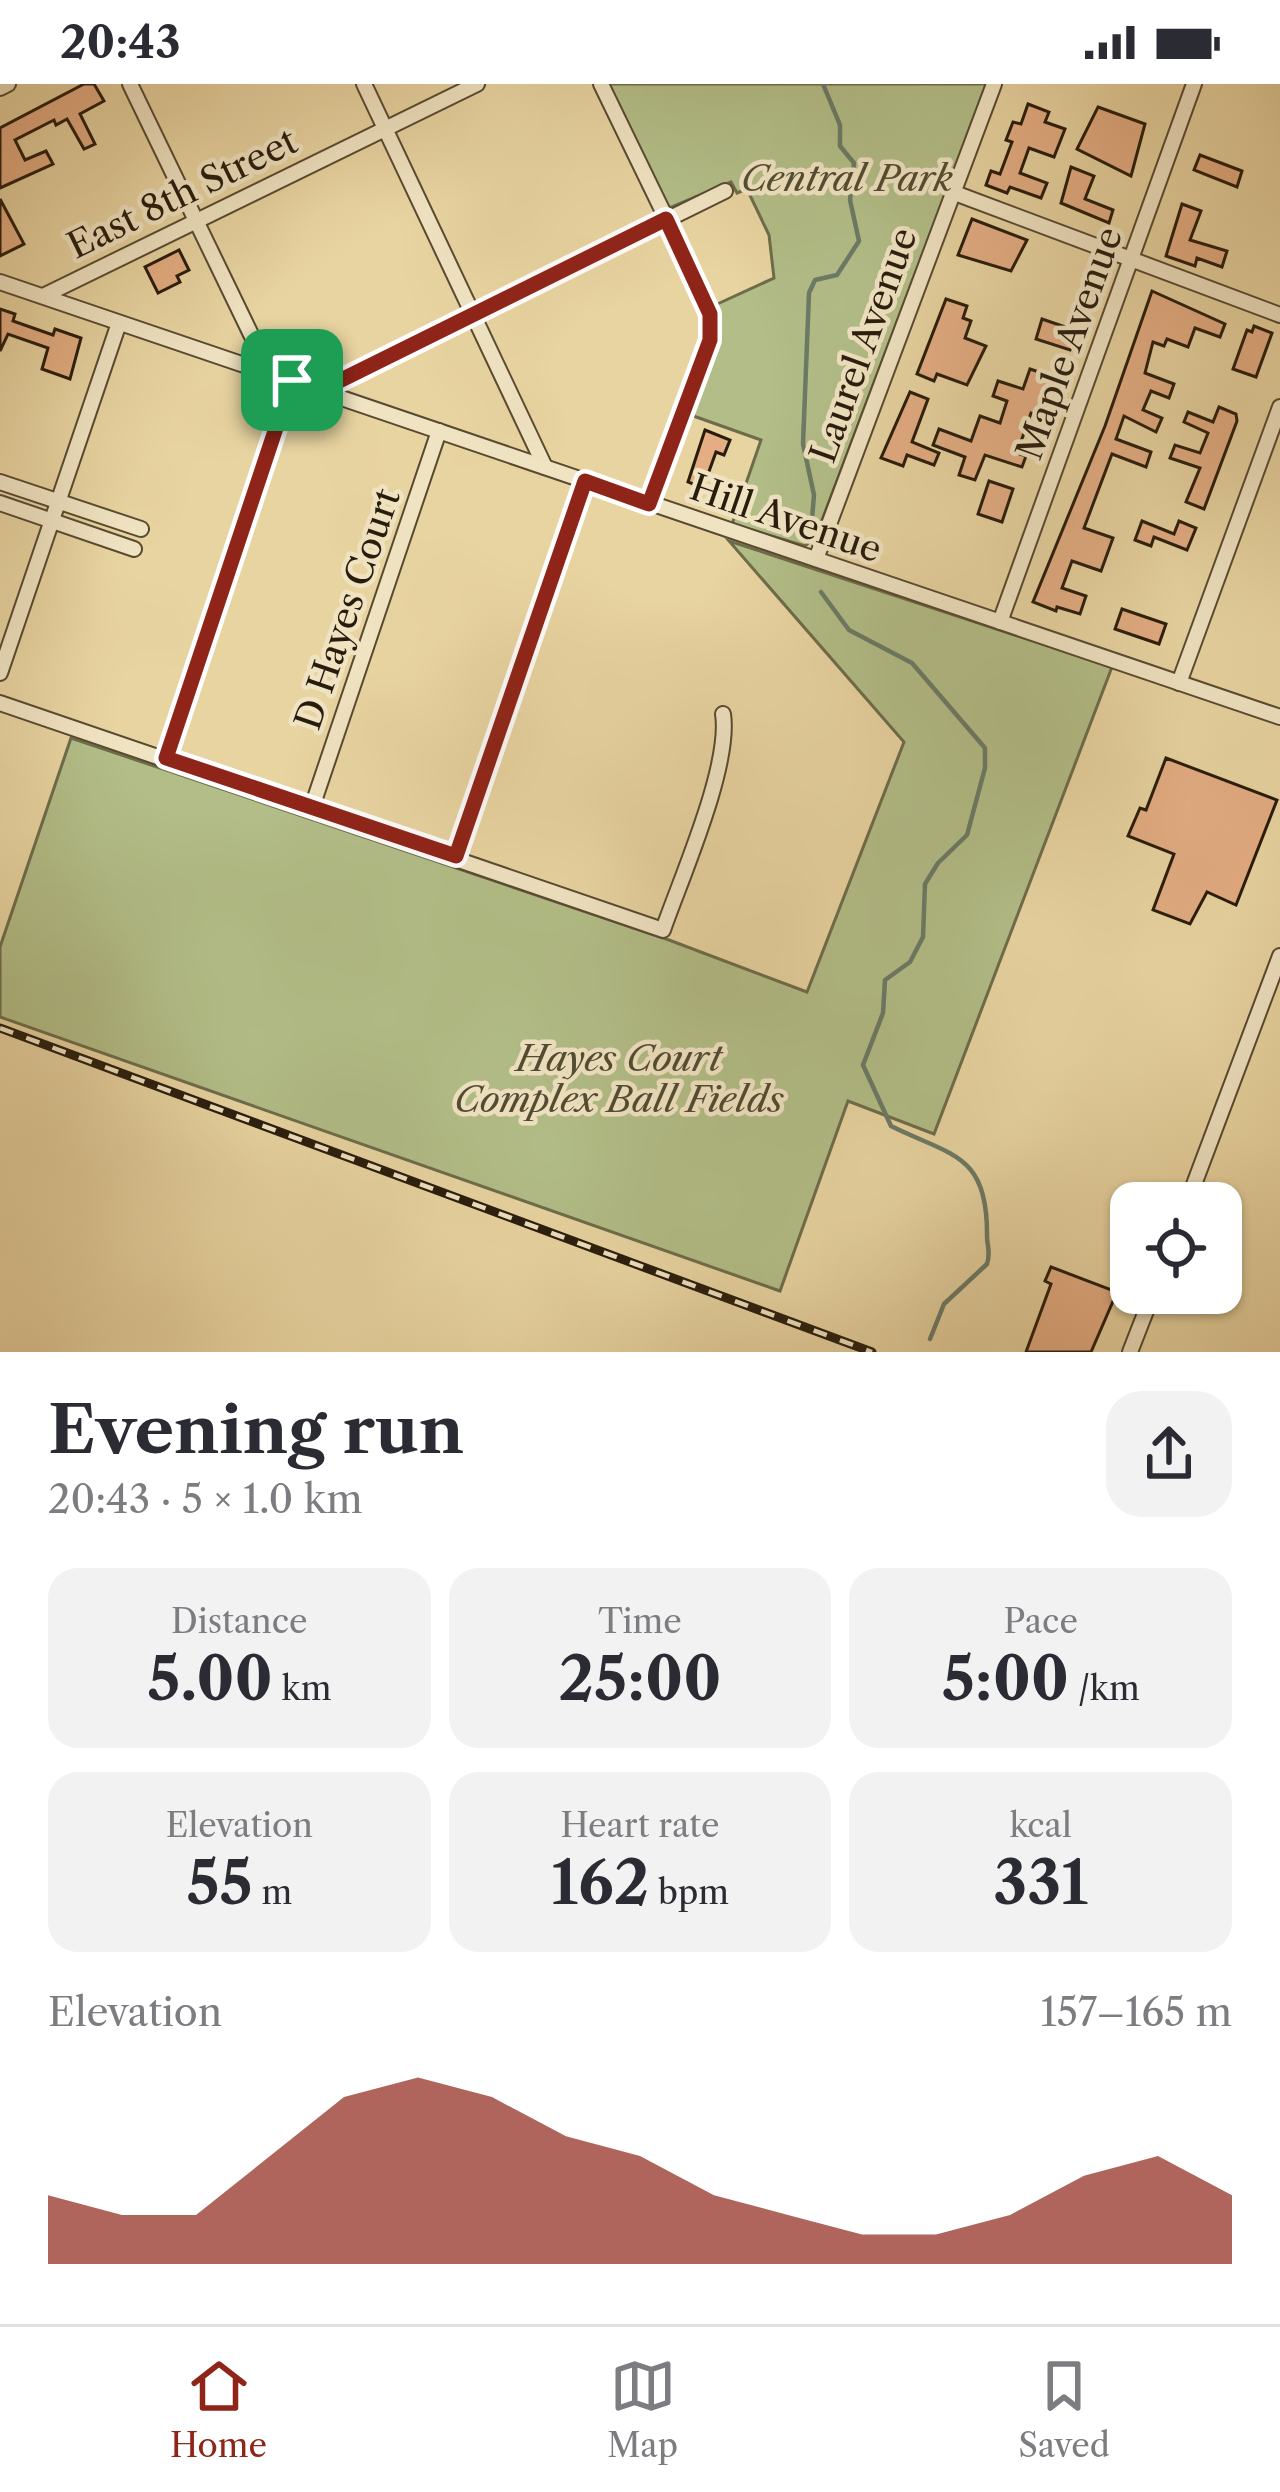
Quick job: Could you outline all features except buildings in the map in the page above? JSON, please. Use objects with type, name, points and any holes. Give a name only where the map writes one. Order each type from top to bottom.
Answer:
[{"type":"street","points":[[0,88],[8,84]]},
{"type":"street","points":[[130,84],[260,351],[263,370]]},
{"type":"street","points":[[364,84],[545,467]]},
{"type":"street","name":"East 8th Street","points":[[43,296],[477,84]]},
{"type":"street","points":[[601,84],[710,314],[710,340],[649,504]]},
{"type":"street","name":"Laurel Avenue","points":[[816,559],[994,84]]},
{"type":"street","name":"Maple Avenue","points":[[1000,622],[1194,84]]},
{"type":"street","points":[[321,390],[725,191]]},
{"type":"street","points":[[952,192],[1280,315]]},
{"type":"street","name":"Hill Avenue","points":[[0,282],[1280,717]]},
{"type":"street","points":[[0,673],[118,322]]},
{"type":"street","points":[[166,758],[292,380]]},
{"type":"street","points":[[1179,683],[1280,407]]},
{"type":"street","name":"D Hayes Court","points":[[312,807],[439,431]]},
{"type":"street","points":[[456,856],[585,481]]},
{"type":"street","points":[[0,482],[141,530]]},
{"type":"street","points":[[0,503],[134,549]]},
{"type":"street","points":[[0,703],[663,930],[714,777],[724,736],[723,714]]},
{"type":"street","points":[[1194,1182],[1280,956]]},
{"type":"street","points":[[1130,1352],[1145,1314]]},
{"type":"green space","name":"Central Park","points":[[606,84],[987,84],[816,536],[805,546],[732,524],[761,440],[685,413],[717,325],[713,306],[774,278],[769,235],[747,189],[737,193],[731,182],[667,209]]},
{"type":"green space","name":"Hayes Court Complex Ball Fields","points":[[729,541],[1112,667],[934,1134],[848,1101],[780,1291],[0,1017],[0,947],[71,738],[669,940],[807,992],[904,742]]},
{"type":"waterway","points":[[811,531],[814,495],[803,444],[809,293],[815,280],[837,275],[859,241],[850,200],[854,163],[840,146],[840,125],[823,84]]},
{"type":"waterway","points":[[821,592],[849,630],[912,663],[985,748],[985,768],[967,835],[938,863],[925,884],[923,937],[910,962],[885,980],[883,1013],[863,1065],[891,1126],[962,1161],[981,1188],[987,1264],[944,1304],[930,1339]]},
{"type":"railway","points":[[0,1028],[872,1352]]},
{"type":"route","points":[[666,219],[710,314],[710,340],[649,504],[585,481],[456,856],[166,758],[292,380],[321,390],[666,219]]}]
